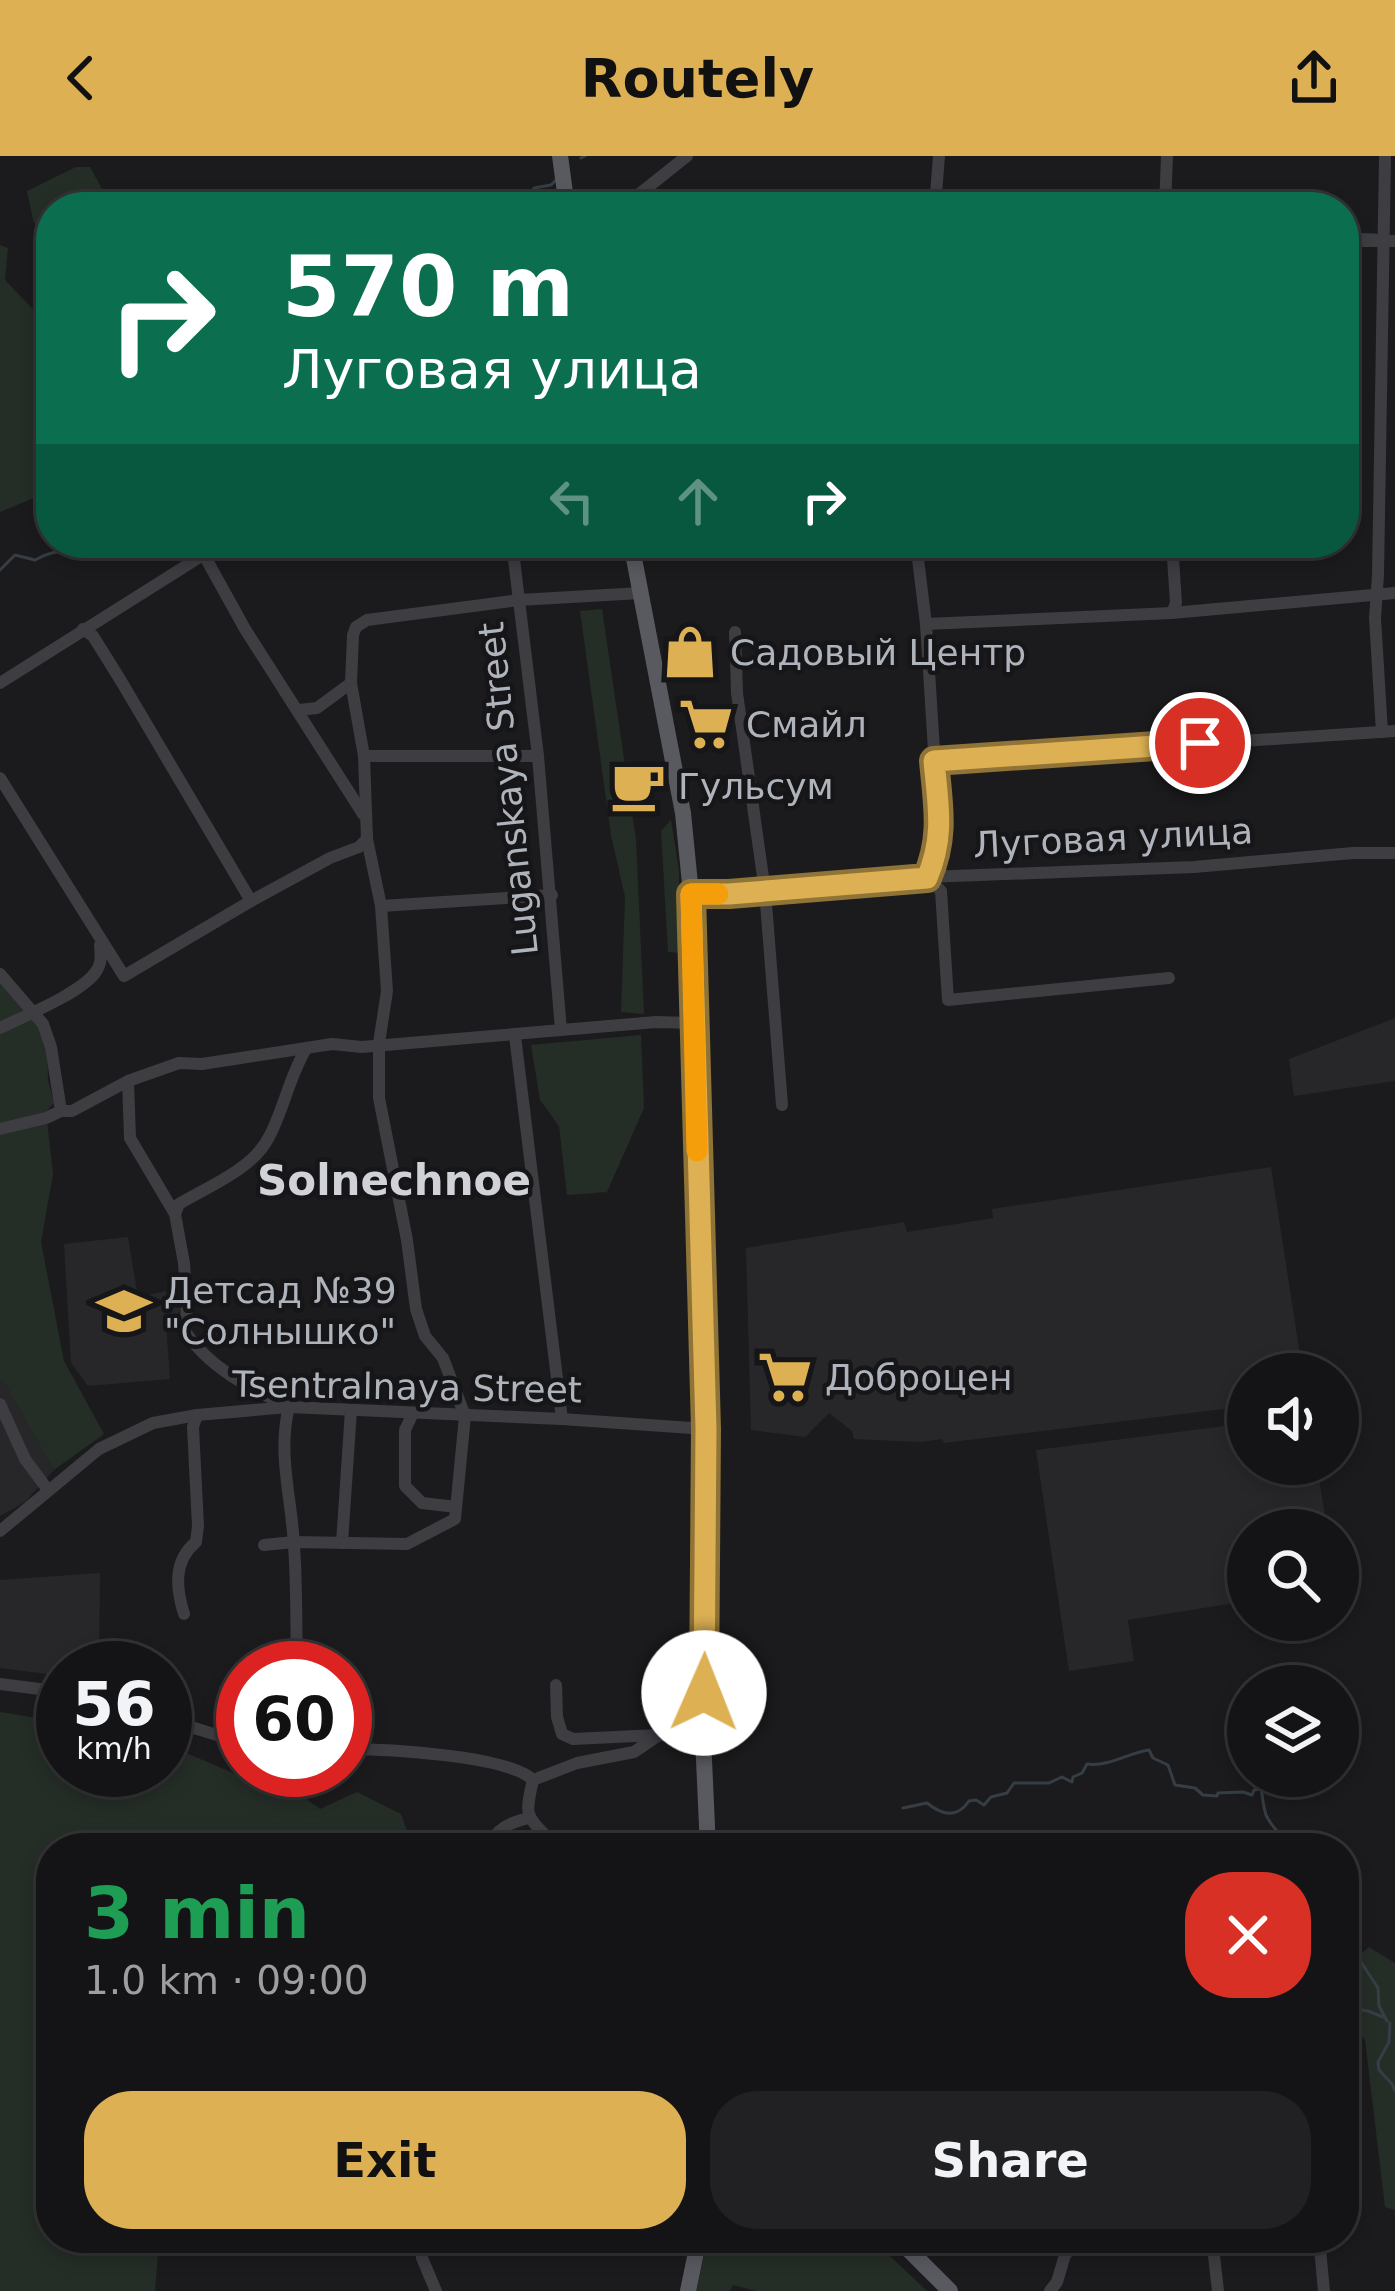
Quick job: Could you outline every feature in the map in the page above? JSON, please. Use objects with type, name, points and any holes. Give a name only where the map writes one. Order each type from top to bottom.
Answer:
[{"type":"main road","points":[[560,156],[565,192]]},
{"type":"main road","points":[[635,558],[682,813],[691,894],[706,1429],[703,1738],[707,1833]]},
{"type":"main road","points":[[688,2291],[696,2253]]},
{"type":"main road","points":[[912,2253],[950,2291]]},
{"type":"street","points":[[642,192],[687,156]]},
{"type":"street","points":[[936,192],[939,156]]},
{"type":"street","points":[[1166,192],[1168,156]]},
{"type":"street","points":[[934,761],[1388,731],[1376,592],[1390,241],[1385,156]]},
{"type":"street","points":[[1359,241],[1390,241]]},
{"type":"street","points":[[0,683],[199,558]]},
{"type":"street","points":[[206,558],[245,629],[364,814],[381,906],[387,991],[379,1043],[379,1098],[416,1309],[424,1336],[443,1358],[465,1416],[455,1519],[407,1544],[264,1545]]},
{"type":"street","name":"Luganskaya Street","points":[[514,558],[552,895],[561,1030]]},
{"type":"street","points":[[918,558],[939,829],[938,853],[927,878],[941,891],[949,1000],[1169,978]]},
{"type":"street","points":[[1172,614],[1176,602],[1173,558]]},
{"type":"street","points":[[926,624],[1172,614],[1395,592]]},
{"type":"street","points":[[0,778],[124,976],[250,901],[330,858],[359,848],[368,838],[364,756],[352,682],[356,627],[367,620],[519,600],[641,593]]},
{"type":"street","points":[[83,629],[112,665],[250,901]]},
{"type":"street","points":[[734,632],[737,694],[765,892],[782,1105]]},
{"type":"street","points":[[299,710],[317,708],[352,682]]},
{"type":"street","points":[[364,756],[538,756]]},
{"type":"street","name":"Луговая улица","points":[[691,894],[1395,853]]},
{"type":"street","points":[[381,906],[552,895]]},
{"type":"street","points":[[0,1028],[92,977],[99,966],[99,938]]},
{"type":"street","points":[[0,974],[43,1024],[61,1111]]},
{"type":"street","points":[[0,1129],[72,1111],[128,1081],[179,1064],[332,1044],[362,1047],[656,1022],[692,1023]]},
{"type":"street","points":[[515,1036],[562,1419]]},
{"type":"street","points":[[175,1214],[179,1204],[245,1165],[268,1142],[306,1049]]},
{"type":"street","points":[[128,1081],[130,1138],[175,1214],[184,1263],[184,1330],[220,1369],[289,1407],[284,1424],[296,1641]]},
{"type":"street","points":[[0,1404],[25,1459],[48,1490]]},
{"type":"street","name":"Tsentralnaya Street","points":[[0,1531],[99,1449],[153,1424],[197,1414],[289,1407],[706,1429]]},
{"type":"street","points":[[343,1543],[350,1410]]},
{"type":"street","points":[[413,1413],[404,1430],[405,1486],[422,1504],[456,1507]]},
{"type":"street","points":[[184,1614],[176,1587],[184,1552],[196,1542],[198,1526],[193,1427],[197,1414]]},
{"type":"street","points":[[0,1684],[36,1689]]},
{"type":"street","points":[[556,1685],[562,1734],[573,1739],[703,1738]]},
{"type":"street","points":[[533,1780],[577,1762],[634,1752],[658,1735]]},
{"type":"street","points":[[372,1749],[472,1760],[529,1774],[533,1780],[526,1809],[543,1833]]},
{"type":"street","points":[[497,1833],[514,1821],[529,1818]]},
{"type":"street","points":[[422,2253],[436,2291]]},
{"type":"street","points":[[1050,2291],[1067,2253]]},
{"type":"street","points":[[1214,2253],[1218,2291]]},
{"type":"street","points":[[1320,2253],[1324,2291]]},
{"type":"shaded area","points":[[76,167],[90,167],[104,192],[36,192],[36,226],[27,191]]},
{"type":"shaded area","points":[[0,245],[8,248],[5,280],[36,312],[36,497],[0,512]]},
{"type":"shaded area","points":[[602,609],[636,840],[644,1014],[621,1012],[625,897],[611,835],[580,611]]},
{"type":"shaded area","points":[[671,820],[679,871],[680,953],[668,952],[661,831]]},
{"type":"shaded area","points":[[0,982],[34,1019],[47,1045],[54,1103],[46,1112],[53,1174],[41,1242],[64,1361],[104,1434],[54,1470],[4,1381],[0,1382]]},
{"type":"shaded area","points":[[1395,1018],[1395,1081],[1294,1096],[1289,1059]]},
{"type":"shaded area","points":[[641,1035],[644,1108],[607,1192],[567,1195],[559,1126],[540,1100],[531,1045]]},
{"type":"shaded area","points":[[1271,1167],[1300,1353],[1227,1353],[1227,1409],[944,1443],[942,1439],[854,1439],[852,1431],[829,1413],[805,1437],[751,1430],[746,1248],[904,1222],[907,1232],[993,1218],[992,1209]]},
{"type":"shaded area","name":"Детсад №39 \"Солнышко\"","points":[[128,1237],[138,1297],[182,1288],[184,1308],[166,1324],[170,1379],[88,1386],[71,1363],[64,1244]]},
{"type":"shaded area","points":[[4,1380],[54,1470],[25,1502],[0,1516],[0,1382]]},
{"type":"shaded area","points":[[1227,1426],[1227,1485],[1320,1485],[1324,1509],[1227,1509],[1227,1604],[1128,1620],[1134,1661],[1069,1671],[1036,1450]]},
{"type":"shaded area","points":[[100,1573],[99,1641],[36,1641],[36,1673],[0,1668],[0,1580]]},
{"type":"shaded area","points":[[0,1712],[36,1718],[36,1797],[192,1797],[192,1755],[216,1766],[216,1797],[304,1797],[320,1809],[346,1797],[367,1797],[401,1814],[408,1833],[36,1833],[36,2253],[158,2253],[155,2291],[0,2291]]},
{"type":"shaded area","points":[[1369,1947],[1395,1963],[1395,2210],[1385,2207],[1365,2040],[1359,2034],[1359,1955]]},
{"type":"shaded area","points":[[705,2253],[887,2253],[927,2291],[756,2291],[733,2285],[730,2291],[696,2291]]},
{"type":"waterway","points":[[581,158],[585,156]]},
{"type":"waterway","points":[[533,192],[556,180]]},
{"type":"waterway","points":[[1359,234],[1376,235]]},
{"type":"waterway","points":[[0,570],[15,555],[40,558]]},
{"type":"waterway","points":[[903,1808],[927,1803],[954,1813],[969,1801],[984,1805],[991,1797],[1007,1793],[1014,1783],[1049,1783],[1062,1777],[1072,1782],[1087,1764],[1149,1750],[1153,1758],[1168,1765],[1175,1785],[1195,1788],[1203,1795],[1252,1795],[1261,1789],[1267,1817],[1279,1833]]},
{"type":"waterway","points":[[1359,1959],[1378,1988],[1379,2006],[1387,2021]]},
{"type":"waterway","points":[[1359,2010],[1383,2017]]},
{"type":"waterway","points":[[1390,2023],[1389,2042],[1378,2062],[1395,2091]]},
{"type":"slow traffic","points":[[697,1151],[691,894],[718,894]]},
{"type":"place","name":"Садовый Центр","points":[[690,652]]},
{"type":"place","name":"Смайл","points":[[706,724]]},
{"type":"place","name":"Гульсум","points":[[638,786]]},
{"type":"place","name":"Детсад №39 \"Солнышко\"","points":[[124,1311]]},
{"type":"place","name":"Доброцен","points":[[785,1377]]},
{"type":"district","name":"Solnechnoe","points":[[394,1180]]},
{"type":"route","points":[[704,1693],[706,1429],[691,894],[927,878],[938,853],[934,761],[1200,743]]}]
